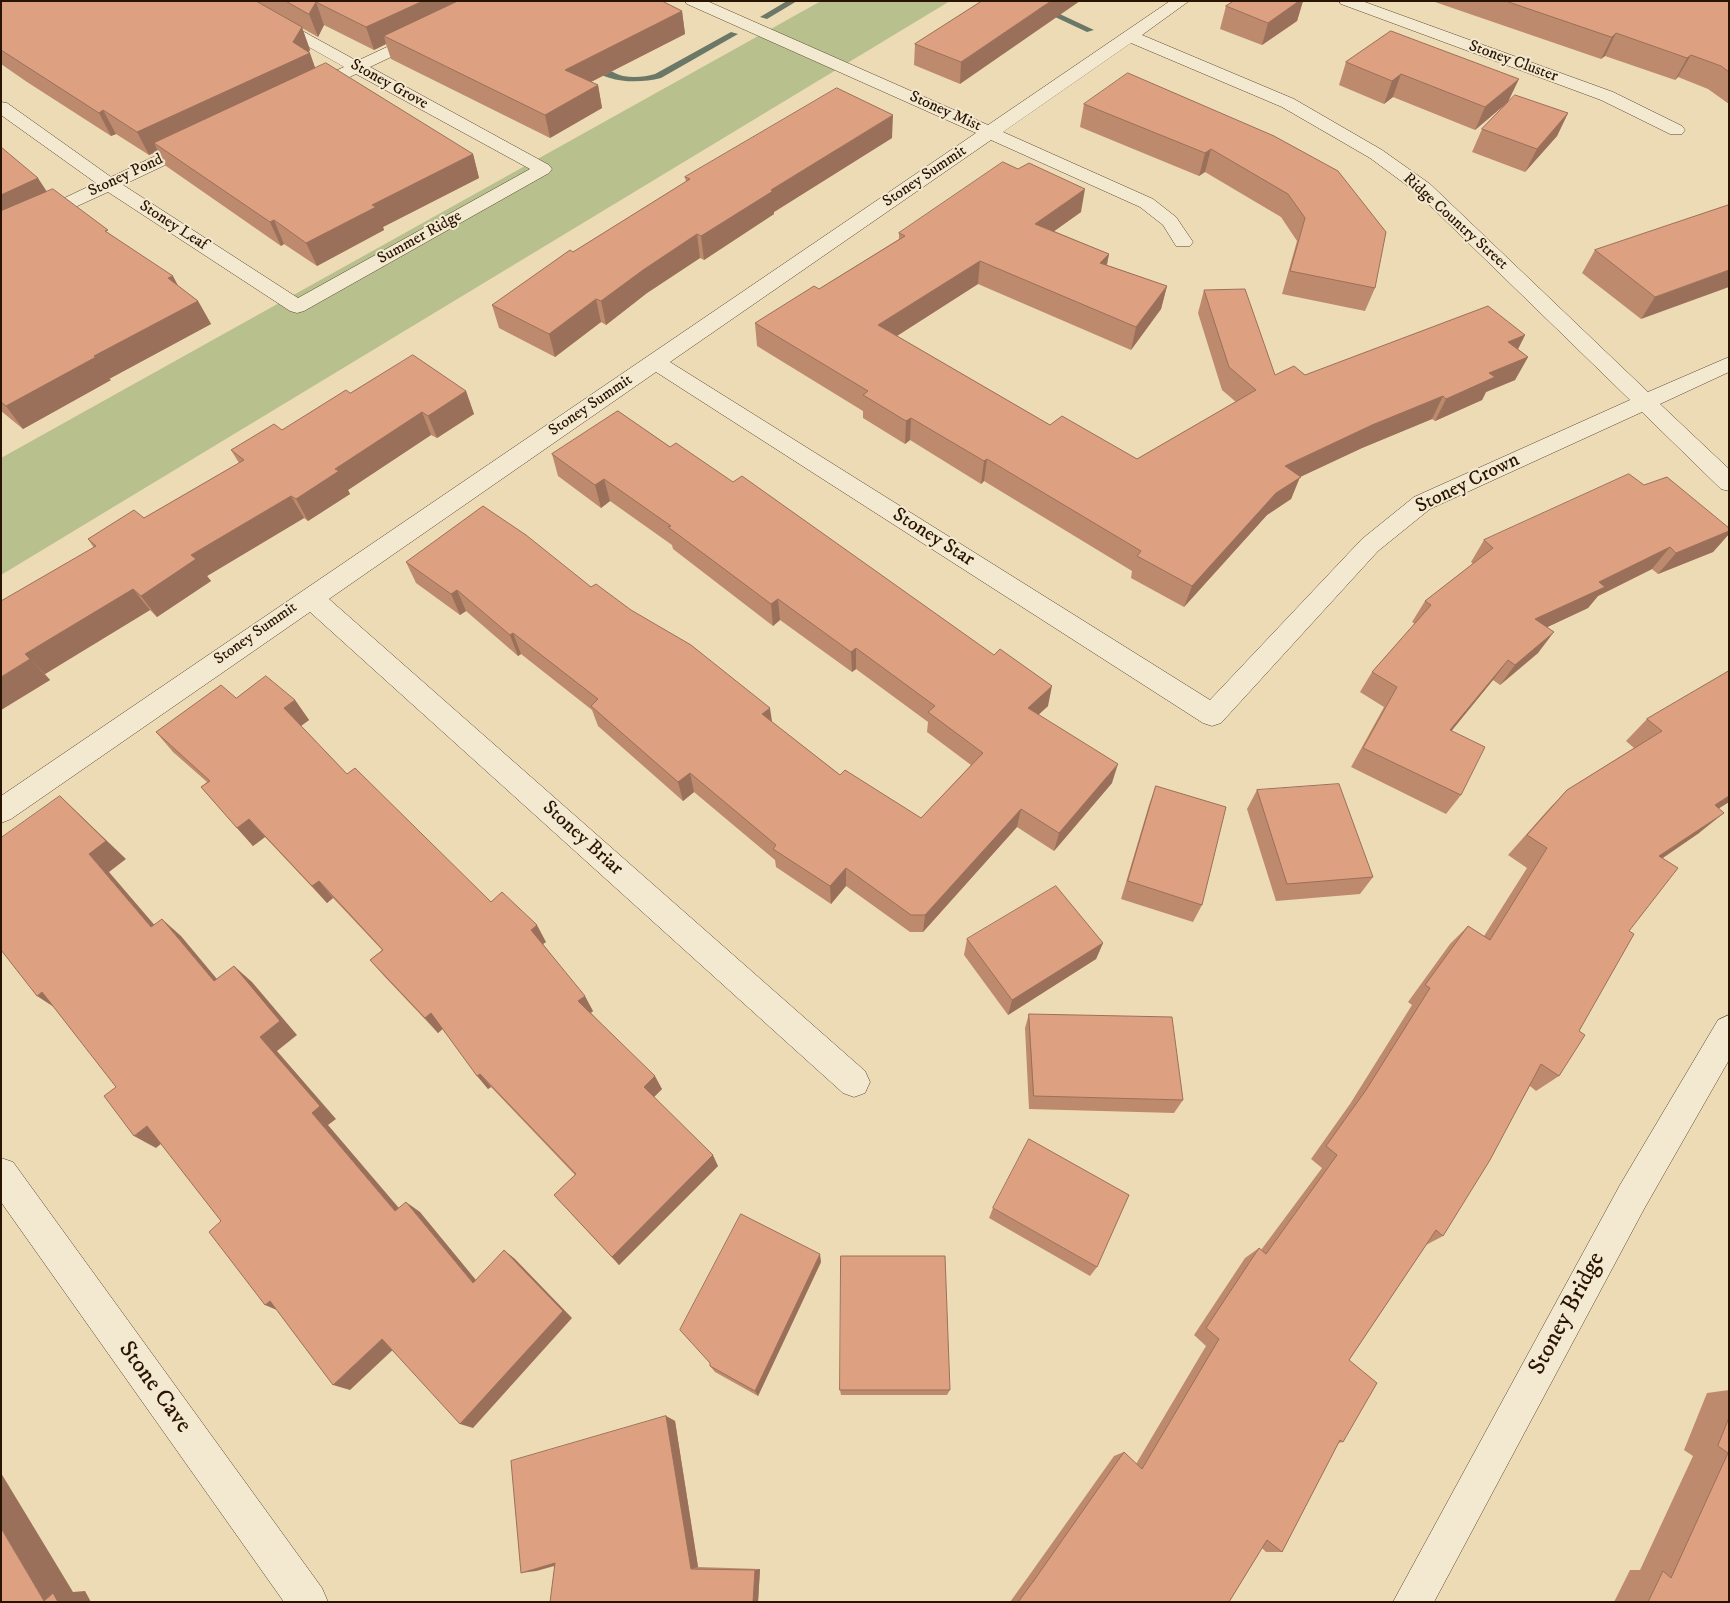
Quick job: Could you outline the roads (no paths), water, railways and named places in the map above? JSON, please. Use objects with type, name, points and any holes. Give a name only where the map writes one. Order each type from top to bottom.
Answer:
[{"type":"street","name":"Stoney Grove","points":[[236,1],[543,169]]},
{"type":"street","name":"Stoney Mist","points":[[693,1],[1138,198],[1161,211],[1172,222],[1183,242]]},
{"type":"street","name":"Stoney Summit","points":[[1,811],[310,597],[1181,1]]},
{"type":"street","name":"Stoney Cluster","points":[[1347,1],[1608,96],[1676,130]]},
{"type":"street","points":[[294,96],[442,27]]},
{"type":"street","name":"Ridge Country Street","points":[[1130,36],[1288,103],[1333,127],[1376,154],[1422,188],[1729,483]]},
{"type":"street","name":"Stoney Leaf","points":[[1,107],[109,184],[297,308]]},
{"type":"street","name":"Stoney Pond","points":[[1,235],[215,134]]},
{"type":"street","name":"Summer Ridge","points":[[297,308],[543,169]]},
{"type":"street","name":"Stoney Star","points":[[655,362],[1212,715]]},
{"type":"street","name":"Stoney Crown","points":[[1212,715],[1370,545],[1422,503],[1729,364]]},
{"type":"street","name":"Stoney Briar","points":[[310,597],[854,1082]]},
{"type":"street","name":"Stoney Bridge","points":[[1412,1602],[1632,1196],[1729,1030]]},
{"type":"street","name":"Stone Cave","points":[[1,1174],[308,1602]]},
{"type":"waterway","points":[[764,17],[793,1]]},
{"type":"waterway","points":[[1025,1],[1090,30]]},
{"type":"waterway","points":[[591,66],[609,74],[631,80],[658,76],[734,34]]}]
